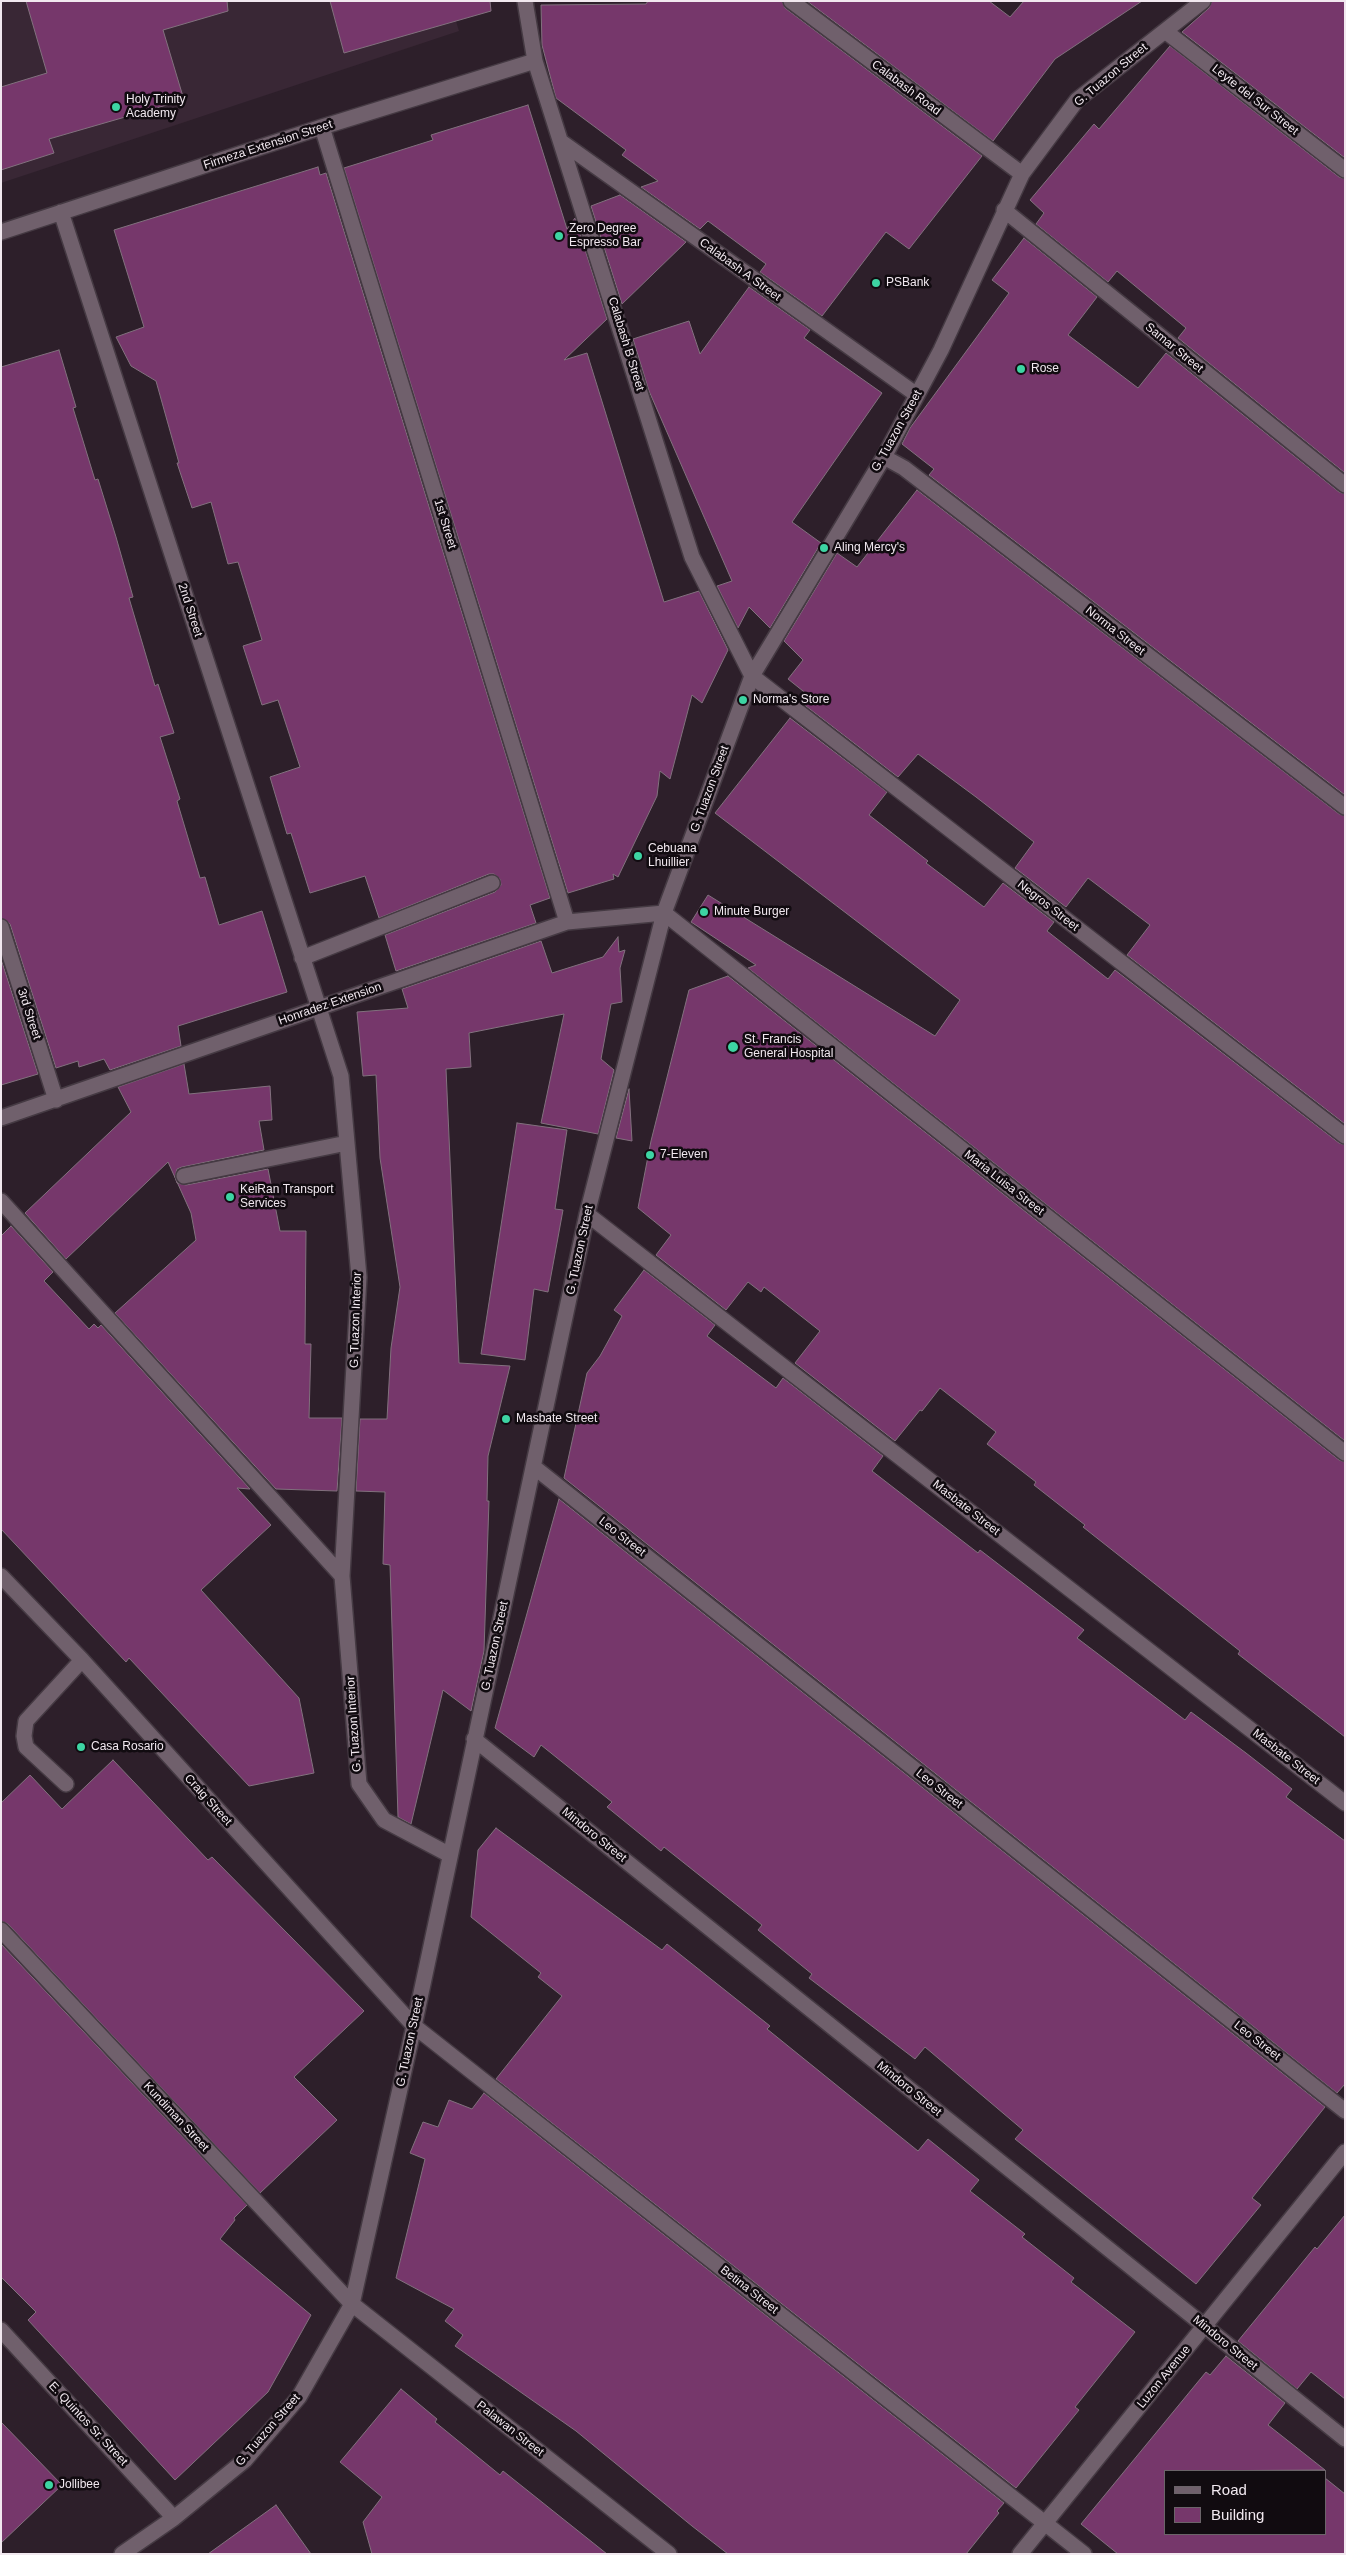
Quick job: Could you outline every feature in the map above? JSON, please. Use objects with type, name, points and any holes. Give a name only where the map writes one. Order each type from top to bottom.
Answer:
[{"type":"street","name":"Calabash B Street","points":[[525,1],[536,61],[692,557],[752,676]]},
{"type":"street","name":"Calabash Road","points":[[791,1],[1022,174]]},
{"type":"street","name":"G. Tuazon Street","points":[[122,2554],[174,2518],[245,2460],[299,2397],[352,2304],[414,2026],[587,1214],[664,913],[752,676],[884,457],[941,350],[1022,174],[1077,100],[1203,1]]},
{"type":"street","name":"Leyte del Sur Street","points":[[1165,31],[1345,170]]},
{"type":"street","name":"Firmeza Extension Street","points":[[1,232],[322,126],[536,61]]},
{"type":"street","name":"1st Street","points":[[322,126],[567,922]]},
{"type":"street","name":"Calabash A Street","points":[[563,143],[917,395]]},
{"type":"street","name":"Samar Street","points":[[1004,210],[1345,485]]},
{"type":"street","name":"2nd Street","points":[[61,212],[319,1008]]},
{"type":"street","name":"Norma Street","points":[[884,457],[904,468],[1345,807]]},
{"type":"street","name":"Negros Street","points":[[752,676],[1345,1136]]},
{"type":"street","points":[[302,958],[492,883]]},
{"type":"street","name":"Honradez Extension","points":[[1,1118],[567,922],[664,913]]},
{"type":"street","name":"Maria Luisa Street","points":[[664,913],[1345,1453]]},
{"type":"street","name":"3rd Street","points":[[1,927],[56,1100]]},
{"type":"street","name":"G. Tuazon Interior","points":[[319,1008],[341,1076],[359,1277],[342,1576],[359,1784],[384,1820],[450,1855]]},
{"type":"street","points":[[184,1176],[347,1143]]},
{"type":"street","points":[[1,1201],[342,1576]]},
{"type":"street","name":"Masbate Street","points":[[587,1214],[1345,1803]]},
{"type":"street","name":"Leo Street","points":[[534,1467],[1345,2111]]},
{"type":"street","name":"Craig Street","points":[[1,1576],[82,1660],[414,2026]]},
{"type":"street","points":[[66,1784],[26,1747],[24,1736],[26,1721],[82,1660]]},
{"type":"street","name":"Mindoro Street","points":[[474,1739],[1345,2440]]},
{"type":"street","name":"Kundiman Street","points":[[1,1930],[352,2304]]},
{"type":"street","name":"Betina Street","points":[[414,2026],[1084,2554]]},
{"type":"street","name":"Luzon Avenue","points":[[1020,2554],[1345,2152]]},
{"type":"street","name":"Palawan Street","points":[[352,2304],[669,2554]]},
{"type":"street","name":"E. Quintos Sr. Street","points":[[1,2330],[174,2518]]},
{"type":"shaded area","name":"Holy Trinity Academy","points":[[1,1],[450,1],[459,31],[1,183]]},
{"type":"building","points":[[26,1],[227,1],[228,11],[163,30],[184,100],[49,139],[54,153],[1,170],[1,87],[47,73]]},
{"type":"building","points":[[330,1],[490,1],[491,11],[344,53]]},
{"type":"building","points":[[648,1],[782,1],[785,8],[982,156],[909,249],[886,232],[822,316],[760,272],[766,264],[708,221],[700,229],[641,187],[658,181],[622,155],[626,150],[556,98],[542,45],[541,5],[646,4]]},
{"type":"building","points":[[807,1],[989,1],[1010,17],[1024,1],[1142,1],[1055,59],[993,141]]},
{"type":"building","points":[[1212,1],[1345,1],[1345,158],[1182,32],[1209,8]]},
{"type":"building","points":[[1170,46],[1339,177],[1345,179],[1345,473],[1178,338],[1186,328],[1117,271],[1108,282],[1036,224],[1044,213],[1030,200],[1094,124],[1099,129]]},
{"type":"building","points":[[528,105],[567,229],[575,218],[607,319],[564,360],[587,353],[664,602],[699,591],[728,650],[702,703],[692,695],[670,779],[660,771],[657,796],[618,877],[613,874],[614,879],[568,893],[344,168],[433,140],[431,135]]},
{"type":"building","points":[[318,167],[320,175],[326,173],[550,898],[530,905],[536,923],[396,971],[385,935],[495,892],[501,885],[500,879],[494,874],[489,874],[379,918],[365,876],[310,893],[291,833],[287,834],[270,777],[300,767],[278,700],[262,705],[243,646],[262,640],[238,562],[228,564],[211,502],[192,508],[177,463],[179,463],[156,381],[131,366],[116,337],[144,327],[114,230]]},
{"type":"building","points":[[620,195],[686,242],[622,304],[591,206]]},
{"type":"building","points":[[1024,238],[1097,297],[1068,335],[1138,388],[1166,353],[1339,492],[1345,494],[1345,795],[929,475],[934,469],[902,444],[910,428],[1009,293],[992,280]]},
{"type":"building","points":[[749,287],[810,330],[804,338],[882,393],[792,522],[821,543],[770,628],[749,607],[738,628],[717,586],[732,581],[649,391],[633,339],[689,321],[700,354]]},
{"type":"building","points":[[59,350],[76,407],[73,408],[95,480],[98,479],[116,537],[133,597],[129,598],[155,686],[158,684],[174,733],[160,737],[180,799],[177,801],[200,878],[205,877],[219,925],[262,911],[287,992],[178,1026],[181,1046],[110,1070],[104,1059],[79,1067],[78,1061],[56,1068],[10,924],[1,918],[1,367]]},
{"type":"building","points":[[917,490],[1339,814],[1345,816],[1345,1124],[1127,955],[1150,925],[1088,878],[1066,907],[1015,868],[1034,842],[976,797],[918,754],[898,777],[802,703],[808,695],[788,679],[803,660],[784,641],[837,553],[857,567]]},
{"type":"building","points":[[790,718],[887,792],[869,815],[928,861],[926,863],[984,907],[1003,883],[1054,922],[1047,931],[1108,979],[1115,970],[1339,1143],[1345,1145],[1345,1441],[748,968],[756,965],[691,922],[708,895],[935,1036],[960,1000],[715,813]]},
{"type":"building","points":[[618,937],[619,952],[625,950],[620,968],[622,1002],[611,1004],[601,1059],[614,1070],[598,1134],[541,1123],[564,1014],[469,1033],[471,1067],[446,1069],[459,1363],[510,1366],[488,1456],[487,1501],[489,1501],[484,1651],[471,1711],[443,1690],[411,1824],[398,1817],[390,1565],[383,1564],[385,1492],[356,1491],[360,1419],[387,1419],[391,1348],[400,1287],[380,1158],[376,1075],[363,1076],[357,1012],[408,1008],[402,989],[541,941],[552,973],[603,957]]},
{"type":"building","points":[[1,959],[38,1074],[1,1085]]},
{"type":"building","points":[[728,976],[1339,1460],[1345,1462],[1345,1737],[1238,1654],[1240,1651],[1083,1527],[1085,1525],[1034,1485],[1036,1482],[987,1444],[996,1432],[940,1388],[895,1441],[795,1363],[820,1331],[764,1287],[761,1292],[748,1282],[726,1310],[656,1255],[671,1235],[638,1208],[651,1141],[689,990]]},
{"type":"building","points":[[184,1064],[189,1094],[270,1086],[272,1120],[259,1121],[264,1150],[177,1169],[175,1177],[168,1162],[66,1259],[25,1213],[131,1112],[118,1087]]},
{"type":"building","points":[[629,1089],[632,1141],[616,1138]]},
{"type":"building","points":[[517,1123],[567,1130],[555,1209],[563,1210],[548,1292],[534,1289],[525,1360],[481,1354]]},
{"type":"building","points":[[268,1169],[280,1231],[306,1231],[305,1344],[311,1344],[309,1418],[342,1418],[337,1491],[276,1489],[115,1313],[196,1240],[191,1213],[178,1183],[186,1185]]},
{"type":"building","points":[[11,1226],[53,1272],[44,1281],[89,1329],[94,1324],[98,1328],[101,1325],[250,1489],[237,1488],[271,1525],[201,1590],[299,1698],[314,1773],[249,1786],[129,1658],[126,1662],[1,1529],[1,1236]]},
{"type":"building","points":[[644,1270],[715,1325],[707,1336],[776,1388],[783,1378],[883,1456],[872,1471],[978,1553],[980,1550],[1084,1630],[1077,1638],[1185,1720],[1191,1712],[1246,1753],[1292,1789],[1286,1797],[1345,1841],[1345,2084],[1337,2093],[564,1478],[587,1373],[600,1356],[622,1316],[614,1310]]},
{"type":"building","points":[[559,1499],[1325,2107],[1252,2198],[1261,2205],[1196,2284],[1015,2139],[1023,2130],[925,2047],[915,2059],[809,1978],[812,1974],[758,1930],[762,1925],[664,1847],[661,1851],[607,1807],[612,1802],[541,1745],[534,1757],[495,1728]]},
{"type":"building","points":[[113,1760],[208,1860],[212,1857],[364,2011],[294,2077],[337,2120],[260,2193],[8,1924],[1,1921],[1,1803],[30,1775],[62,1809]]},
{"type":"building","points":[[496,1828],[662,1950],[667,1944],[770,2026],[767,2029],[918,2151],[928,2139],[979,2180],[970,2191],[1025,2234],[1022,2237],[1074,2278],[1071,2282],[1135,2332],[1075,2407],[1079,2410],[1016,2488],[496,2079],[562,1996],[538,1977],[541,1973],[471,1917],[478,1850]]},
{"type":"building","points":[[1,1944],[247,2205],[234,2218],[235,2220],[220,2239],[311,2315],[268,2392],[175,2480],[28,2320],[36,2312],[1,2277]]},
{"type":"building","points":[[484,2093],[1004,2503],[997,2511],[999,2513],[966,2554],[728,2554],[576,2431],[455,2346],[463,2335],[445,2321],[454,2309],[396,2278],[425,2159],[410,2153],[423,2122],[438,2127],[449,2100],[472,2109]]},
{"type":"building","points":[[1345,2215],[1345,2399],[1311,2372],[1297,2389],[1238,2341],[1315,2247],[1317,2249]]},
{"type":"building","points":[[1226,2356],[1285,2403],[1268,2425],[1325,2470],[1164,2470],[1164,2535],[1326,2535],[1326,2479],[1345,2494],[1345,2554],[1118,2554],[1081,2524],[1206,2372],[1210,2375]]},
{"type":"building","points":[[401,2389],[437,2419],[435,2422],[500,2475],[503,2471],[607,2554],[372,2554],[363,2522],[382,2497],[340,2462]]},
{"type":"building","points":[[1,2422],[62,2485],[1,2543]]},
{"type":"building","points":[[276,2505],[311,2554],[208,2554]]},
{"type":"place","name":"Holy Trinity Academy","points":[[116,107]]},
{"type":"place","name":"Zero Degree Espresso Bar","points":[[559,236]]},
{"type":"place","name":"PSBank","points":[[876,283]]},
{"type":"place","name":"Rose","points":[[1021,369]]},
{"type":"place","name":"Aling Mercy's","points":[[824,548]]},
{"type":"place","name":"Norma's Store","points":[[743,700]]},
{"type":"place","name":"Cebuana Lhuillier","points":[[638,856]]},
{"type":"place","name":"Minute Burger","points":[[704,912]]},
{"type":"place","name":"St. Francis General Hospital","points":[[733,1047]]},
{"type":"place","name":"7-Eleven","points":[[650,1155]]},
{"type":"place","name":"KeiRan Transport Services","points":[[230,1197]]},
{"type":"place","name":"Masbate Street","points":[[506,1419]]},
{"type":"place","name":"Casa Rosario","points":[[81,1747]]},
{"type":"place","name":"Jollibee","points":[[49,2485]]}]
